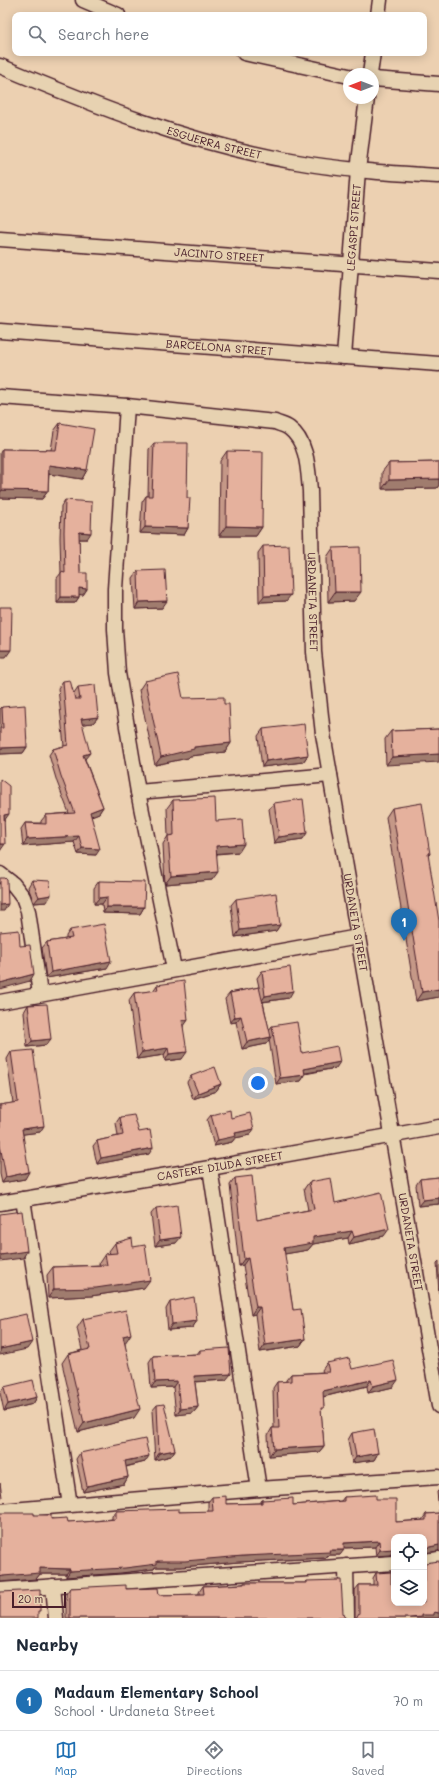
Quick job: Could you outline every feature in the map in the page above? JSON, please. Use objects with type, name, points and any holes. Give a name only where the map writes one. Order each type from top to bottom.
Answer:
[{"type":"street","points":[[83,0],[111,12]]},
{"type":"street","points":[[378,12],[380,0]]},
{"type":"street","points":[[258,56],[343,75]]},
{"type":"street","points":[[371,68],[373,56]]},
{"type":"street","name":"ESGUERRA STREET","points":[[0,66],[72,97],[167,130],[204,141],[291,161],[358,170],[439,176]]},
{"type":"street","points":[[379,79],[439,84]]},
{"type":"street","name":"LEGASPI STREET","points":[[344,357],[358,170],[366,104]]},
{"type":"street","name":"JACINTO STREET","points":[[0,239],[439,271]]},
{"type":"street","name":"BARCELONA STREET","points":[[0,331],[439,364]]},
{"type":"street","points":[[0,397],[127,406],[115,589],[115,630],[118,673],[138,792],[174,969]]},
{"type":"street","name":"URDANETA STREET","points":[[127,406],[275,422],[288,427],[299,437],[305,453],[308,470],[314,652],[318,691],[330,775],[392,1135],[433,1333],[439,1406]]},
{"type":"street","points":[[138,792],[330,775]]},
{"type":"street","points":[[0,874],[13,884],[23,897],[28,911],[40,994]]},
{"type":"street","points":[[0,1002],[174,969],[358,937]]},
{"type":"street","name":"CASTERE DIUDA STREET","points":[[0,1203],[210,1168],[439,1127]]},
{"type":"street","points":[[210,1168],[259,1490]]},
{"type":"street","points":[[23,1199],[70,1505]]},
{"type":"street","points":[[0,1511],[439,1477]]},
{"type":"street","points":[[427,1560],[439,1560]]},
{"type":"street","points":[[0,1590],[391,1563]]},
{"type":"street","points":[[346,1566],[347,1618]]},
{"type":"street","points":[[53,1586],[56,1618]]},
{"type":"building","points":[[60,423],[94,429],[87,470],[49,465],[48,491],[2,490],[2,449],[56,450]]},
{"type":"building","points":[[154,443],[188,443],[187,498],[190,498],[188,528],[145,527],[146,496],[152,496]]},
{"type":"building","points":[[227,451],[263,452],[262,527],[226,526]]},
{"type":"building","points":[[439,462],[439,479],[389,480],[389,463]]},
{"type":"building","points":[[65,500],[92,502],[91,533],[79,532],[80,573],[87,573],[87,589],[79,588],[79,597],[61,597],[61,572],[65,573]]},
{"type":"building","points":[[289,545],[291,595],[264,596],[263,546]]},
{"type":"building","points":[[360,547],[361,592],[335,592],[333,548]]},
{"type":"building","points":[[165,570],[167,601],[139,602],[138,571]]},
{"type":"building","points":[[0,607],[12,607],[11,650],[0,650]]},
{"type":"building","points":[[178,674],[183,698],[224,697],[224,704],[229,704],[231,743],[194,747],[194,749],[161,757],[145,681]]},
{"type":"building","points":[[70,680],[75,699],[80,699],[78,687],[95,685],[98,717],[81,719],[90,753],[83,755],[103,807],[90,812],[100,849],[82,848],[79,836],[27,839],[25,823],[46,824],[46,815],[75,813],[61,776],[53,749],[68,745],[63,681]]},
{"type":"building","points":[[25,705],[27,747],[0,748],[0,728],[3,728],[2,707]]},
{"type":"building","points":[[304,724],[308,755],[266,761],[263,729]]},
{"type":"building","points":[[439,729],[439,754],[392,757],[391,731]]},
{"type":"building","points":[[0,779],[9,786],[9,814],[4,815],[5,844],[0,844]]},
{"type":"building","points":[[215,798],[216,821],[242,819],[244,844],[216,846],[218,872],[171,876],[168,836],[174,835],[173,800]]},
{"type":"building","points":[[303,799],[307,833],[279,837],[274,803]]},
{"type":"building","points":[[422,803],[430,854],[428,854],[439,921],[439,989],[422,992],[392,808]]},
{"type":"building","points":[[0,878],[5,878],[7,880],[8,904],[0,905]]},
{"type":"building","points":[[32,880],[50,881],[51,895],[39,897]]},
{"type":"building","points":[[99,881],[145,882],[144,907],[107,907],[107,897],[99,898]]},
{"type":"building","points":[[276,893],[280,925],[240,930],[236,899]]},
{"type":"building","points":[[104,924],[111,961],[51,972],[47,942],[72,938],[70,930]]},
{"type":"building","points":[[19,930],[20,946],[30,945],[34,974],[0,983],[0,932]]},
{"type":"building","points":[[290,967],[293,991],[265,996],[262,971]]},
{"type":"building","points":[[184,981],[188,1020],[182,1020],[187,1052],[169,1054],[168,1048],[142,1052],[134,993],[158,990],[157,985]]},
{"type":"building","points":[[259,987],[271,1037],[247,1042],[241,1016],[235,1017],[230,993]]},
{"type":"building","points":[[47,1004],[51,1039],[32,1041],[28,1005]]},
{"type":"building","points":[[297,1022],[302,1053],[337,1046],[340,1062],[304,1069],[305,1075],[280,1078],[272,1026]]},
{"type":"building","points":[[33,1050],[44,1126],[22,1129],[29,1172],[6,1177],[0,1145],[0,1105],[18,1102],[11,1052]]},
{"type":"building","points":[[215,1067],[221,1084],[198,1093],[191,1076]]},
{"type":"building","points":[[230,1110],[231,1118],[250,1113],[254,1129],[235,1133],[236,1136],[218,1140],[211,1115]]},
{"type":"building","points":[[134,1115],[139,1132],[150,1130],[153,1148],[101,1158],[97,1141],[123,1135],[120,1117]]},
{"type":"building","points":[[252,1176],[257,1220],[314,1209],[309,1182],[331,1178],[335,1203],[381,1192],[389,1229],[354,1237],[352,1231],[313,1237],[313,1243],[284,1248],[293,1310],[301,1309],[305,1339],[265,1345],[260,1307],[256,1307],[248,1258],[244,1259],[235,1178]]},
{"type":"building","points":[[439,1177],[439,1198],[423,1200],[420,1179]]},
{"type":"building","points":[[177,1205],[181,1237],[160,1240],[156,1208]]},
{"type":"building","points":[[22,1211],[27,1251],[0,1255],[0,1214]]},
{"type":"building","points":[[132,1238],[133,1247],[145,1245],[150,1280],[96,1288],[54,1289],[53,1267],[107,1265],[105,1254],[117,1253],[115,1243]]},
{"type":"building","points":[[194,1297],[197,1321],[172,1324],[170,1302]]},
{"type":"building","points":[[126,1310],[131,1334],[123,1336],[140,1409],[84,1423],[68,1354],[90,1349],[83,1319]]},
{"type":"building","points":[[26,1314],[32,1342],[0,1349],[0,1320]]},
{"type":"building","points":[[229,1348],[231,1374],[194,1376],[198,1407],[180,1409],[177,1381],[155,1382],[153,1356],[200,1354],[200,1350]]},
{"type":"building","points":[[349,1358],[352,1369],[393,1360],[398,1380],[373,1386],[371,1380],[323,1391],[324,1408],[321,1408],[324,1446],[274,1449],[272,1428],[279,1428],[277,1382],[291,1381],[291,1374],[329,1372],[327,1363]]},
{"type":"building","points":[[33,1380],[37,1397],[8,1404],[4,1387]]},
{"type":"building","points":[[164,1404],[175,1450],[159,1453],[157,1405]]},
{"type":"building","points":[[374,1429],[378,1453],[356,1457],[352,1433]]},
{"type":"building","points":[[145,1439],[149,1456],[125,1461],[128,1477],[87,1486],[80,1453]]},
{"type":"building","points":[[0,1483],[2,1497],[0,1499]]},
{"type":"building","points":[[376,1495],[376,1499],[396,1499],[396,1522],[426,1520],[426,1514],[439,1513],[439,1545],[427,1548],[427,1534],[391,1534],[391,1549],[380,1550],[379,1541],[344,1543],[344,1550],[329,1550],[330,1552],[243,1556],[185,1561],[157,1561],[157,1564],[125,1568],[70,1571],[70,1569],[40,1568],[40,1573],[0,1577],[0,1513],[34,1513],[34,1515],[51,1515],[51,1519],[67,1518],[68,1522],[84,1522],[116,1519],[116,1511],[179,1509],[179,1512],[213,1511],[212,1497],[226,1496],[226,1504],[262,1503],[262,1500],[293,1498],[293,1505],[344,1501],[344,1497]]},
{"type":"building","points":[[439,1561],[439,1613],[434,1612],[434,1615],[421,1615],[421,1617],[410,1618],[356,1618],[359,1613],[359,1585],[377,1585],[376,1573],[391,1572],[391,1606],[427,1606],[427,1563]]},
{"type":"building","points":[[341,1580],[343,1613],[346,1618],[70,1618],[70,1588],[126,1585],[126,1589],[158,1588],[159,1595],[204,1594],[203,1586],[244,1583],[307,1583],[307,1581]]},
{"type":"building","points":[[40,1590],[40,1611],[38,1611],[38,1618],[0,1618],[0,1592]]},
{"type":"place","name":"Madaum Elementary School","points":[[404,941]]}]
